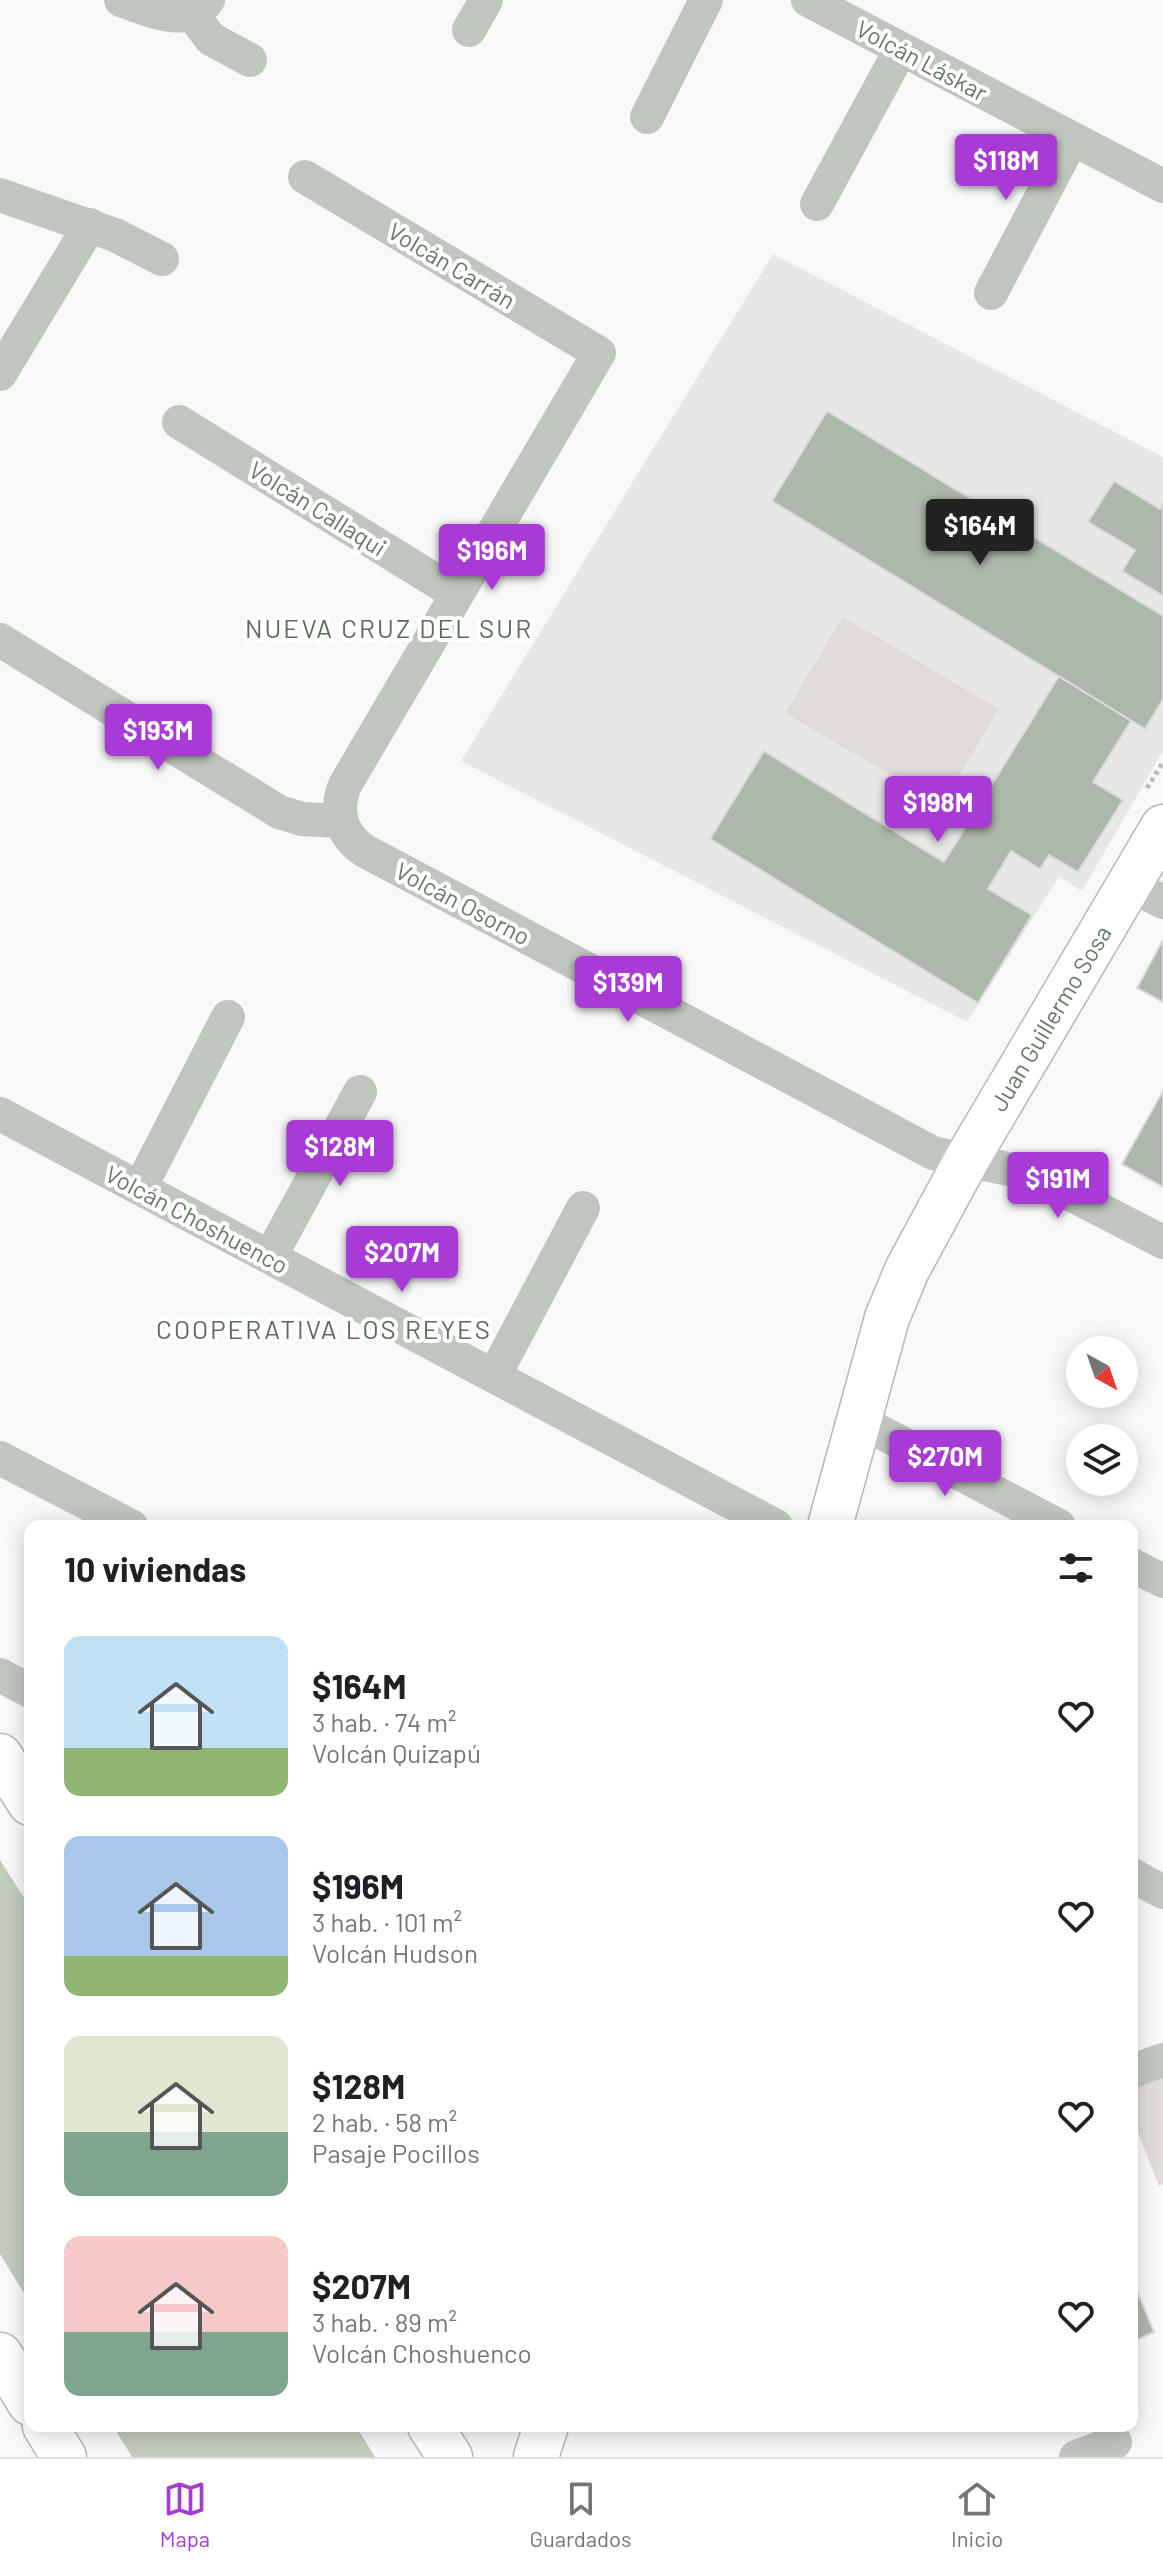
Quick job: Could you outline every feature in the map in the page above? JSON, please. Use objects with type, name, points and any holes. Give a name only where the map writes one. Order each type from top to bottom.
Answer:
[{"type":"street","points":[[121,0],[168,15],[180,16],[200,7],[211,39],[250,60]]},
{"type":"street","points":[[469,30],[486,0]]},
{"type":"street","points":[[647,117],[706,0]]},
{"type":"street","name":"Volcán Láskar","points":[[808,0],[1163,186]]},
{"type":"street","points":[[817,204],[901,49]]},
{"type":"street","points":[[991,293],[1072,139]]},
{"type":"street","name":"Volcán Carrán","points":[[305,177],[599,353],[457,594]]},
{"type":"street","points":[[0,195],[90,225],[162,259]]},
{"type":"street","points":[[0,374],[14,319],[90,225]]},
{"type":"street","name":"Volcán Callaqui","points":[[179,422],[457,594]]},
{"type":"street","points":[[0,640],[268,806],[302,819],[340,821],[340,796],[345,785],[457,594]]},
{"type":"street","name":"Volcán Osorno","points":[[340,821],[345,833],[365,851],[933,1153],[1031,1174],[1163,1242]]},
{"type":"street","name":"Juan Guillermo Sosa","points":[[832,1520],[887,1318],[907,1270],[967,1159],[1146,893],[1163,827]]},
{"type":"street","points":[[140,1188],[228,1017]]},
{"type":"street","points":[[270,1257],[360,1092]]},
{"type":"street","name":"Volcán Choshuenco","points":[[0,1114],[765,1520]]},
{"type":"street","points":[[494,1376],[583,1208]]},
{"type":"street","points":[[858,1420],[1048,1520]]},
{"type":"street","points":[[0,1458],[119,1520]]},
{"type":"street","points":[[1138,1568],[1163,1581]]},
{"type":"street","points":[[0,1675],[24,1688]]},
{"type":"street","points":[[0,1756],[24,1794]]},
{"type":"street","points":[[1138,1878],[1163,1892]]},
{"type":"street","points":[[1138,2069],[1163,2060]]},
{"type":"street","points":[[0,2355],[24,2393]]},
{"type":"street","points":[[49,2432],[64,2457]]},
{"type":"street","points":[[434,2432],[450,2457]]},
{"type":"street","points":[[536,2457],[544,2432]]},
{"type":"street","points":[[1076,2457],[1115,2442]]},
{"type":"shaded area","points":[[773,254],[1163,457],[1163,751],[1082,891],[1059,877],[967,1022],[461,761]]},
{"type":"shaded area","points":[[843,617],[999,709],[942,805],[785,713]]},
{"type":"shaded area","points":[[0,1860],[24,1898],[24,2293],[0,2254]]},
{"type":"shaded area","points":[[1163,2067],[1163,2184],[1159,2186],[1138,2132],[1138,2077]]},
{"type":"shaded area","points":[[117,2432],[360,2432],[375,2457],[132,2457]]},
{"type":"building","points":[[827,411],[1163,616],[1163,699],[1145,729],[772,501]]},
{"type":"building","points":[[1114,481],[1160,509],[1163,504],[1163,596],[1122,571],[1135,550],[1088,522]]},
{"type":"building","points":[[1059,676],[1131,721],[1093,782],[1123,800],[1078,872],[1049,855],[1040,869],[1011,851],[988,889],[1032,915],[978,1003],[710,839],[764,751],[944,862]]},
{"type":"building","points":[[1163,940],[1163,1002],[1137,988]]},
{"type":"building","points":[[1163,1091],[1163,1187],[1122,1164]]},
{"type":"building","points":[[1138,2293],[1154,2332],[1138,2339]]},
{"type":"district","name":"NUEVA CRUZ DEL SUR","points":[[389,627]]},
{"type":"district","name":"COOPERATIVA LOS REYES","points":[[324,1328]]}]
